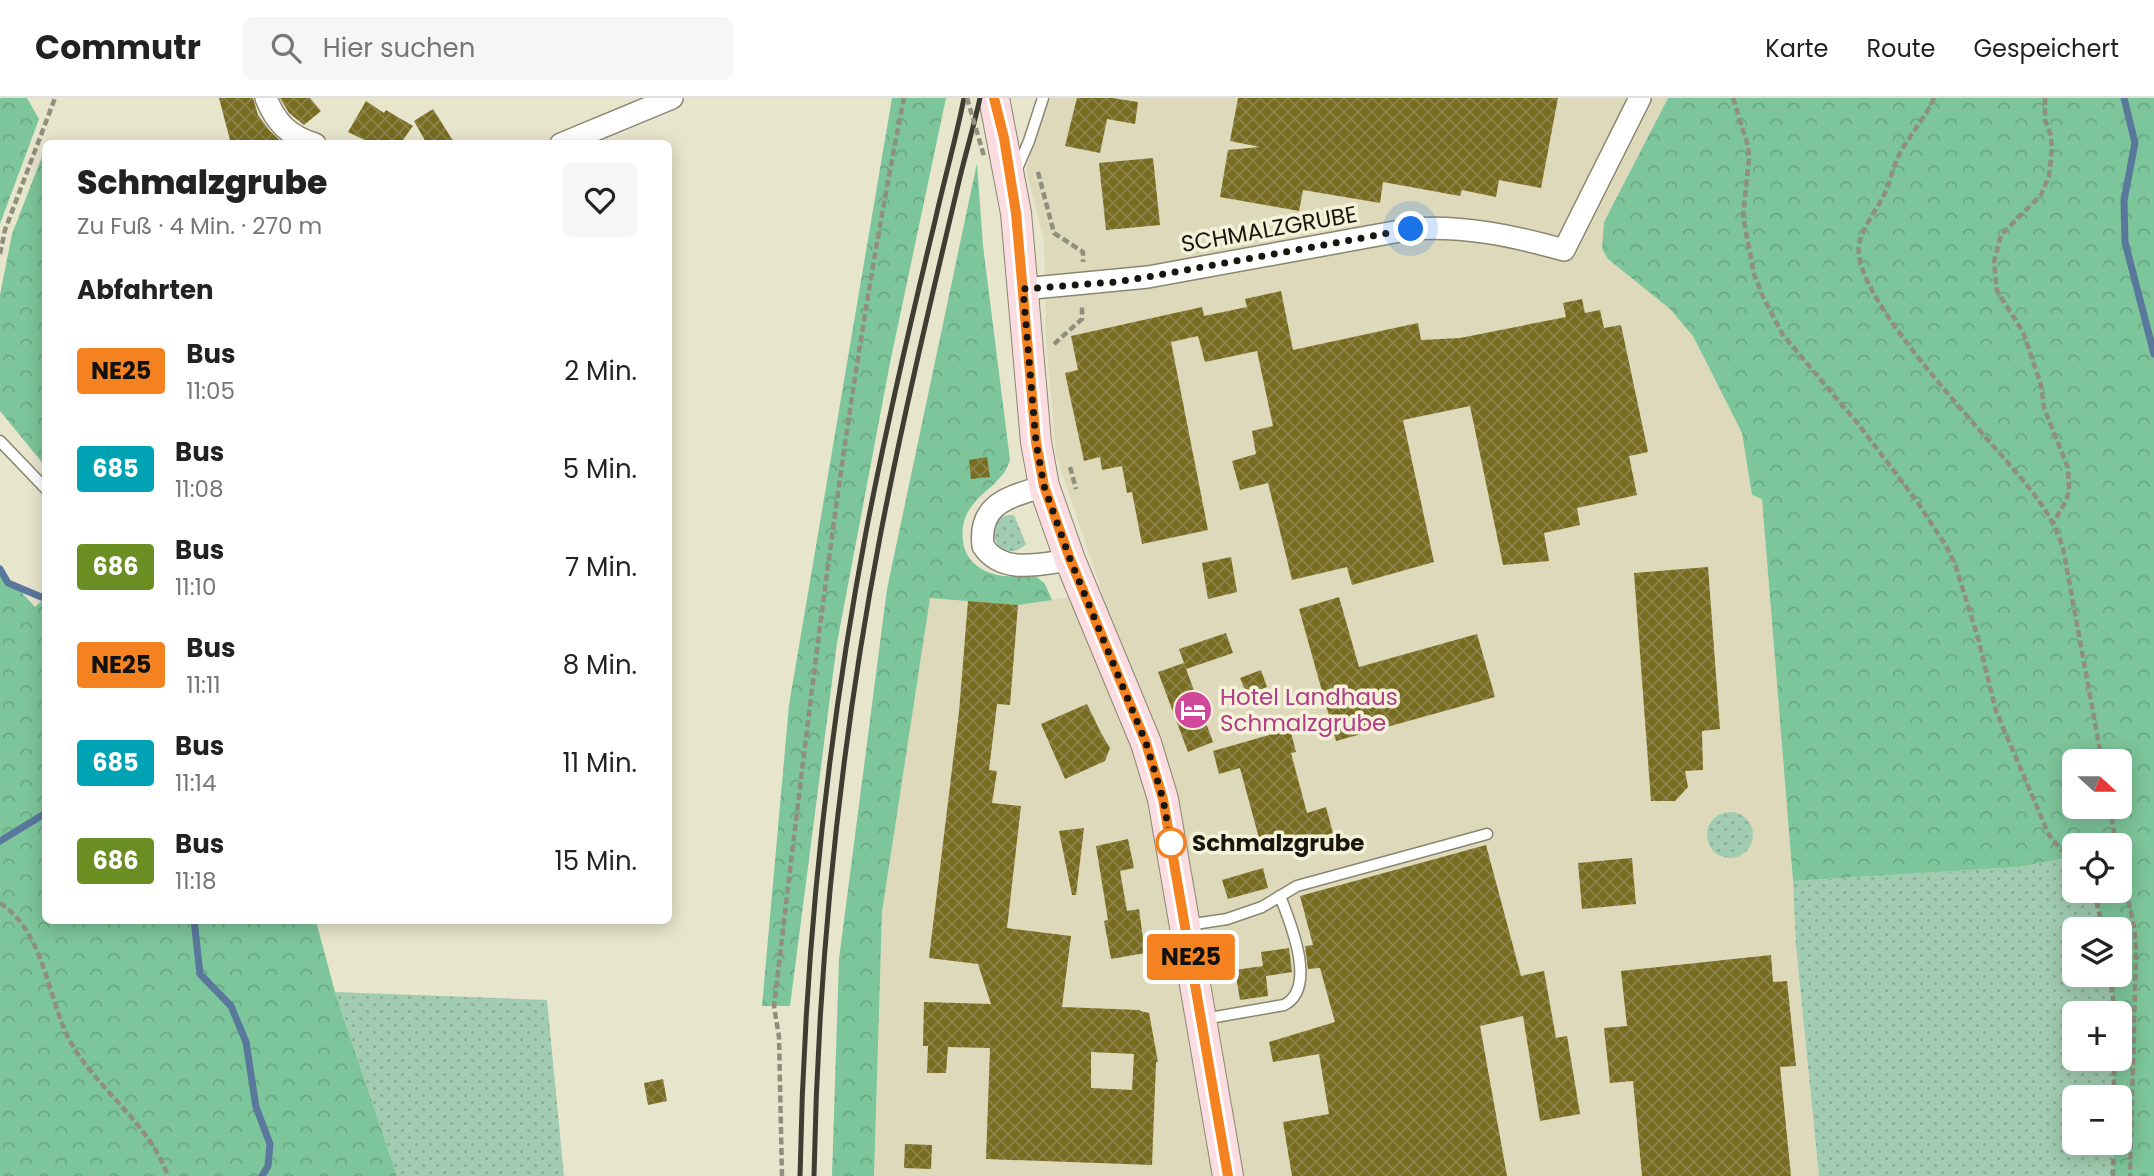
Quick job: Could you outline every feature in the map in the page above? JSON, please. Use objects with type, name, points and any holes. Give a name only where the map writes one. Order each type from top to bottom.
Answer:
[{"type":"main road","points":[[995,98],[1011,181],[1036,442],[1044,486],[1070,559],[1146,743],[1163,799],[1228,1176]]},
{"type":"street","points":[[266,98],[274,117],[287,131],[304,140]]},
{"type":"street","points":[[571,140],[672,98]]},
{"type":"street","name":"SCHMALZGRUBE","points":[[1023,289],[1148,277],[1433,227],[1469,229],[1564,250],[1640,98]]},
{"type":"street","points":[[1044,486],[1003,500],[990,510],[984,522],[983,546],[995,560],[1002,563],[1016,565],[1070,559]]},
{"type":"lane","points":[[1006,145],[1043,98]]},
{"type":"lane","points":[[0,441],[42,485]]},
{"type":"lane","points":[[1185,926],[1227,919],[1262,907],[1297,886],[1487,834]]},
{"type":"lane","points":[[1201,1020],[1284,1005],[1294,998],[1300,982],[1299,963],[1292,927],[1280,896]]},
{"type":"path","points":[[0,254],[5,230],[55,98]]},
{"type":"path","points":[[782,1176],[779,1037],[774,1006],[821,613],[882,208],[904,98]]},
{"type":"path","points":[[967,98],[1006,145],[1054,233],[1083,252],[1082,318],[1054,343],[1055,356]]},
{"type":"path","points":[[1732,98],[1748,146],[1743,216],[1754,274],[1763,297],[1783,335],[1859,425],[1922,508],[1947,546],[1978,639],[1996,711],[2049,835],[2062,851]]},
{"type":"path","points":[[1934,98],[1898,158],[1884,195],[1866,227],[1859,244],[1860,262],[1873,296],[1958,407],[2038,499],[2053,523],[2063,548],[2070,581],[2100,749]]},
{"type":"path","points":[[2045,98],[2045,120],[2052,149],[2049,176],[2041,195],[2001,235],[1994,262],[1997,291],[2023,332],[2041,385],[2043,408],[2068,468],[2069,490],[2066,501],[2053,523]]},
{"type":"path","points":[[1068,461],[1079,499]]},
{"type":"path","points":[[0,903],[20,923],[39,954],[72,1044],[86,1066],[143,1129],[168,1176]]},
{"type":"path","points":[[2129,903],[2136,950],[2130,1176]]},
{"type":"path","points":[[2113,1155],[2113,1176]]},
{"type":"shaded area","points":[[1047,98],[1668,98],[1604,222],[1602,249],[1608,259],[1670,309],[1693,336],[1742,433],[1752,495],[1762,498],[1796,946],[1819,1176],[874,1176],[882,912],[930,597],[1018,605],[1102,592],[1056,455],[1046,337],[1044,241],[1026,170]]},
{"type":"green space","points":[[0,98],[27,98],[39,119],[0,224]]},
{"type":"green space","points":[[892,98],[946,98],[890,363],[837,643],[790,1006],[762,1006],[789,705]]},
{"type":"green space","points":[[1668,98],[2154,98],[2154,1176],[2113,1176],[2114,1155],[2132,1155],[2132,1085],[2114,1085],[2114,1071],[2132,1071],[2132,1001],[2113,1001],[2112,987],[2132,987],[2132,917],[2100,917],[2097,903],[2132,903],[2132,833],[2062,833],[2062,859],[2019,867],[1793,881],[1762,499],[1752,495],[1742,433],[1693,336],[1670,309],[1608,259],[1602,249],[1604,222]]},
{"type":"green space","points":[[42,157],[42,462],[0,411],[0,295],[12,234]]},
{"type":"green space","points":[[977,163],[983,246],[1010,460],[1000,478],[966,515],[963,541],[967,555],[983,570],[997,575],[1037,577],[1045,584],[1052,600],[1018,605],[930,598],[882,912],[874,1176],[832,1176],[839,959],[887,589]]},
{"type":"green space","points":[[1014,515],[1026,544],[1014,551],[1002,549],[995,540],[994,526],[1002,517]]},
{"type":"green space","points":[[0,569],[35,607],[42,601],[42,924],[317,924],[335,992],[397,1176],[0,1176]]},
{"type":"green space","points":[[1730,812],[1746,819],[1753,835],[1746,851],[1730,858],[1714,851],[1707,835],[1714,819]]},
{"type":"green space","points":[[2062,859],[2062,903],[2097,903],[2100,917],[2062,917],[2062,987],[2112,987],[2114,1001],[2062,1001],[2062,1071],[2114,1071],[2114,1085],[2062,1085],[2062,1155],[2114,1155],[2113,1176],[1819,1176],[1796,946],[1793,881],[2019,867]]},
{"type":"green space","points":[[335,992],[547,1000],[564,1176],[397,1176]]},
{"type":"building","points":[[219,98],[253,98],[258,115],[280,140],[230,140]]},
{"type":"building","points":[[280,98],[310,98],[321,111],[304,125],[289,113]]},
{"type":"building","points":[[1077,98],[1112,98],[1138,102],[1135,124],[1107,119],[1100,153],[1065,146]]},
{"type":"building","points":[[1238,98],[1558,98],[1541,188],[1499,180],[1496,197],[1462,190],[1460,196],[1383,182],[1380,203],[1303,190],[1299,211],[1220,197],[1228,150],[1260,147],[1230,141]]},
{"type":"building","points":[[366,101],[384,113],[386,110],[413,126],[403,140],[365,140],[348,132]]},
{"type":"building","points":[[433,109],[452,140],[425,140],[414,121]]},
{"type":"building","points":[[1153,158],[1160,225],[1106,230],[1099,163]]},
{"type":"building","points":[[1281,291],[1293,350],[1418,323],[1421,340],[1460,338],[1566,317],[1563,303],[1582,299],[1585,313],[1600,310],[1604,328],[1621,325],[1648,452],[1629,456],[1637,495],[1577,508],[1580,525],[1544,533],[1549,561],[1503,565],[1470,406],[1403,420],[1434,562],[1352,585],[1347,567],[1292,580],[1268,483],[1240,490],[1232,461],[1256,454],[1252,431],[1273,426],[1257,351],[1205,362],[1198,336],[1171,342],[1208,530],[1142,544],[1132,492],[1127,493],[1122,466],[1102,470],[1100,457],[1084,461],[1065,373],[1078,370],[1071,336],[1202,307],[1204,316],[1247,307],[1245,299]]},
{"type":"building","points":[[987,457],[990,477],[971,479],[969,460]]},
{"type":"building","points":[[1231,557],[1237,592],[1208,599],[1202,563]]},
{"type":"building","points":[[1708,567],[1720,729],[1702,731],[1703,770],[1685,771],[1688,787],[1675,801],[1651,801],[1634,573]]},
{"type":"building","points":[[1339,597],[1359,667],[1477,634],[1495,697],[1336,741],[1299,609]]},
{"type":"building","points":[[968,601],[1018,605],[1010,705],[997,704],[989,770],[997,771],[992,803],[1021,806],[1007,928],[1071,936],[1062,1007],[1140,1010],[1149,1013],[1158,1062],[1152,1165],[986,1159],[990,1048],[948,1047],[946,1073],[927,1073],[928,1046],[923,1046],[924,1002],[991,1004],[978,964],[929,958],[959,712]],"holes":[[[1091,1052],[1134,1054],[1132,1090],[1091,1088]]]},
{"type":"building","points":[[1226,633],[1233,653],[1186,669],[1213,742],[1188,752],[1158,672],[1184,663],[1179,649]]},
{"type":"building","points":[[1261,670],[1267,687],[1247,695],[1240,678]]},
{"type":"building","points":[[1087,704],[1110,748],[1105,761],[1065,779],[1041,724]]},
{"type":"building","points":[[1290,729],[1296,752],[1291,753],[1307,813],[1326,807],[1333,833],[1263,853],[1240,768],[1219,774],[1213,751]]},
{"type":"building","points":[[1084,828],[1076,895],[1072,895],[1059,831]]},
{"type":"building","points":[[1128,839],[1134,868],[1120,871],[1127,911],[1139,909],[1145,953],[1111,959],[1104,921],[1108,920],[1096,846]]},
{"type":"building","points":[[1486,845],[1521,976],[1544,971],[1556,1038],[1567,1036],[1580,1114],[1540,1121],[1523,1016],[1480,1026],[1507,1176],[1292,1176],[1283,1122],[1329,1114],[1319,1054],[1273,1062],[1269,1042],[1335,1022],[1320,968],[1308,969],[1305,946],[1313,945],[1300,896]]},
{"type":"building","points":[[1632,858],[1636,904],[1582,909],[1578,863]]},
{"type":"building","points":[[1263,868],[1268,888],[1228,899],[1222,880]]},
{"type":"building","points":[[1289,948],[1292,972],[1266,976],[1268,996],[1240,1000],[1235,970],[1263,966],[1261,952]]},
{"type":"building","points":[[1771,955],[1773,982],[1787,981],[1796,1066],[1780,1067],[1791,1176],[1642,1176],[1633,1081],[1610,1083],[1604,1028],[1627,1026],[1621,971]]},
{"type":"building","points":[[663,1079],[667,1101],[648,1105],[644,1083]]},
{"type":"building","points":[[905,1144],[932,1145],[931,1169],[904,1168]]},
{"type":"waterway","points":[[2124,98],[2135,143],[2124,200],[2125,242],[2154,354]]},
{"type":"waterway","points":[[0,569],[8,583],[42,597]]},
{"type":"waterway","points":[[0,841],[42,815]]},
{"type":"waterway","points":[[194,924],[200,974],[231,1006],[246,1042],[256,1107],[270,1144],[268,1166],[262,1176]]},
{"type":"railway","points":[[800,1176],[812,933],[839,692],[882,454],[964,98]]},
{"type":"railway","points":[[814,1176],[826,935],[853,696],[897,451],[980,98]]},
{"type":"bus line","name":"NE25","points":[[994,98],[1004,138],[1016,213],[1036,442],[1044,486],[1070,559],[1146,743],[1163,799],[1228,1176]]},
{"type":"place","name":"Hotel Landhaus Schmalzgrube","points":[[1193,710]]},
{"type":"place","name":"Schmalzgrube","points":[[1171,843]]},
{"type":"route","points":[[1171,843],[1172,849],[1163,799],[1146,743],[1070,559],[1044,486],[1036,442],[1023,289],[1148,277],[1411,229]]}]
